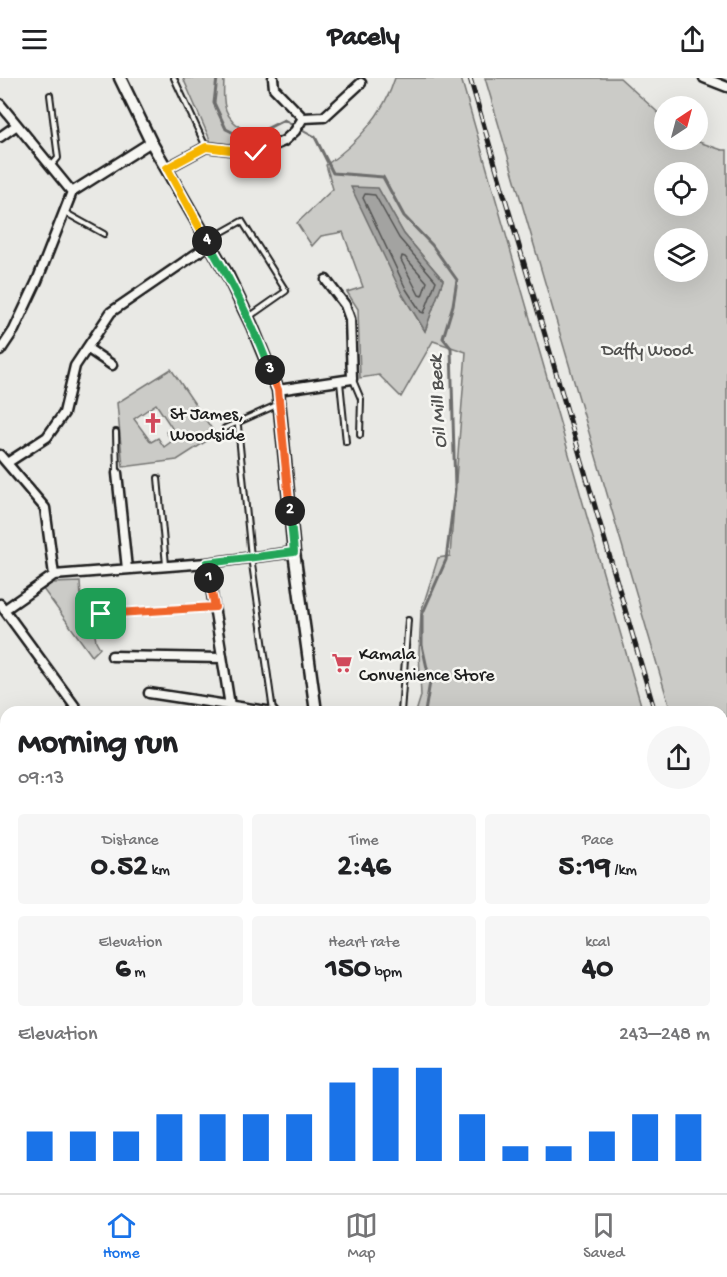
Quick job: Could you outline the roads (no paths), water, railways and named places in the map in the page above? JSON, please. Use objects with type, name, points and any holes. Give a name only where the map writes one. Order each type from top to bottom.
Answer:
[{"type":"street","points":[[120,78],[151,142],[228,276],[248,317],[278,390],[294,552],[314,706]]},
{"type":"street","points":[[273,78],[274,88],[303,118],[324,117],[361,83]]},
{"type":"street","points":[[704,78],[727,87]]},
{"type":"street","points":[[0,104],[72,192]]},
{"type":"street","points":[[167,168],[206,147],[256,153],[284,141],[303,118]]},
{"type":"street","points":[[0,137],[16,125]]},
{"type":"street","points":[[2,345],[37,281],[72,192],[151,142]]},
{"type":"street","points":[[7,463],[47,437],[64,414],[75,366],[111,312],[208,243]]},
{"type":"street","points":[[278,390],[352,379],[350,319],[345,305],[326,280]]},
{"type":"street","points":[[87,348],[112,365]]},
{"type":"street","points":[[0,456],[45,508],[54,575]]},
{"type":"street","points":[[117,473],[127,569]]},
{"type":"street","points":[[73,704],[2,607],[54,575],[207,563],[294,552]]},
{"type":"street","points":[[207,563],[230,706]]},
{"type":"street","points":[[112,656],[222,658]]},
{"type":"street","points":[[149,693],[215,706]]},
{"type":"lane","points":[[174,78],[206,147]]},
{"type":"lane","points":[[50,95],[58,158],[51,166]]},
{"type":"lane","points":[[65,213],[104,234]]},
{"type":"lane","points":[[208,243],[242,221],[286,291],[248,317]]},
{"type":"lane","points":[[352,379],[361,399],[360,435]]},
{"type":"lane","points":[[340,381],[346,442]]},
{"type":"lane","points":[[225,428],[280,404]]},
{"type":"lane","points":[[238,426],[251,557],[272,706]]},
{"type":"lane","points":[[116,432],[117,473]]},
{"type":"lane","points":[[158,478],[166,566]]},
{"type":"lane","points":[[101,614],[215,607]]},
{"type":"lane","points":[[401,706],[408,620]]},
{"type":"water","points":[[351,187],[378,188],[404,234],[443,280],[425,331],[401,292]]},
{"type":"waterway","name":"Oil Mill Beck","points":[[217,78],[214,103],[226,129],[246,139],[284,120],[315,137],[333,173],[383,177],[404,216],[432,245],[457,280],[453,305],[443,338],[451,348],[455,489],[446,560],[422,615],[422,645],[430,682],[426,706]]},
{"type":"railway","points":[[470,78],[653,706]]},
{"type":"place","name":"St James, Woodside","points":[[153,423]]},
{"type":"place","name":"Kamala Convenience Store","points":[[342,663]]},
{"type":"park label","name":"Daffy Wood","points":[[647,349]]}]
